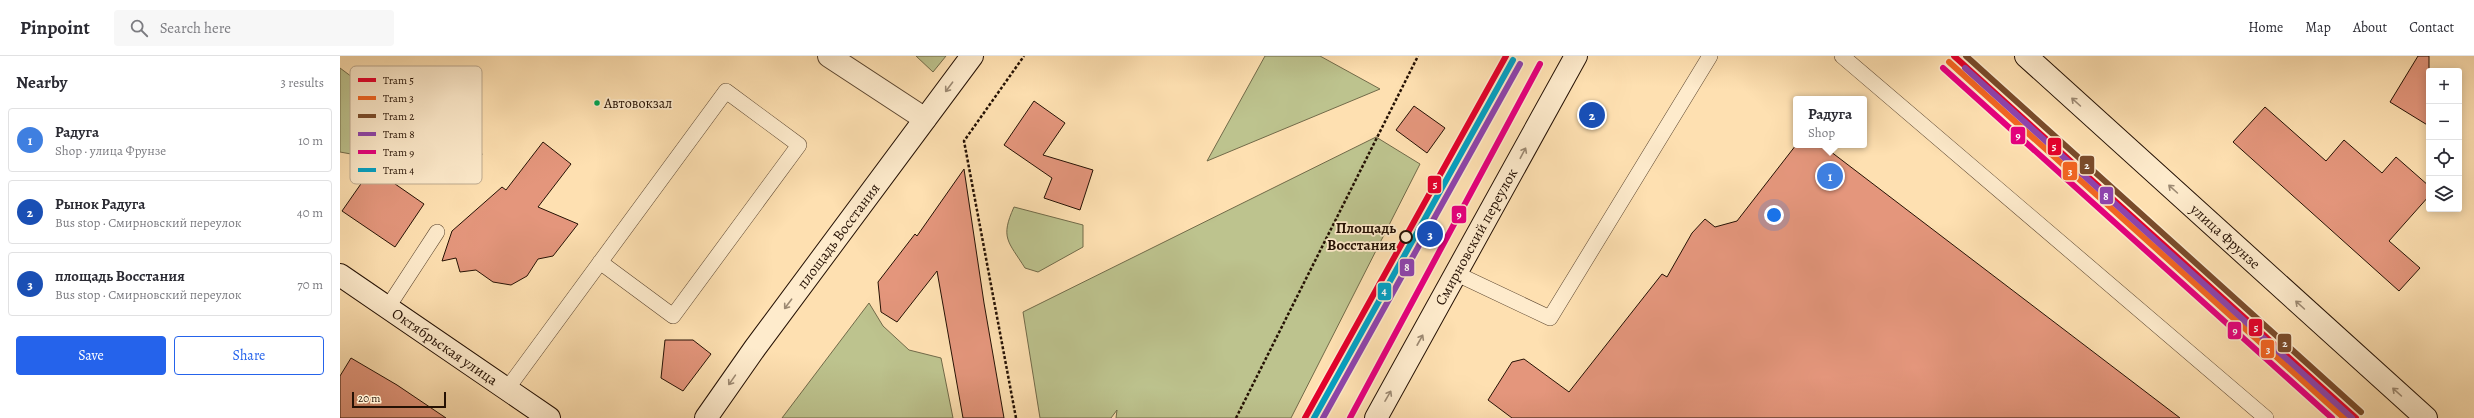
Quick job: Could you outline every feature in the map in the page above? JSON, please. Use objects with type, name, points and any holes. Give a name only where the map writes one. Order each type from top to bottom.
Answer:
[{"type":"street","points":[[829,56],[925,119]]},
{"type":"street","name":"площадь Восстания","points":[[706,418],[755,348],[972,56]]},
{"type":"street","name":"Смирновский переулок","points":[[1376,418],[1457,274],[1576,56]]},
{"type":"street","name":"улица Фрунзе","points":[[2026,56],[2426,418]]},
{"type":"street","name":"Октябрьская улица","points":[[340,275],[549,418]]},
{"type":"lane","points":[[1457,274],[1550,318],[1710,56]]},
{"type":"lane","points":[[1842,56],[2266,418]]},
{"type":"lane","points":[[507,389],[600,262],[726,91],[799,145],[674,316],[600,262]]},
{"type":"lane","points":[[388,308],[438,232]]},
{"type":"path","points":[[1016,418],[964,141],[1024,56]]},
{"type":"path","points":[[1236,418],[1418,56]]},
{"type":"green space","points":[[916,56],[946,56],[933,72]]},
{"type":"green space","points":[[1265,56],[1320,56],[1380,89],[1207,161]]},
{"type":"green space","points":[[340,68],[350,76],[350,154],[340,152]]},
{"type":"green space","points":[[1376,137],[1420,164],[1291,418],[1116,418],[1117,410],[1111,418],[1040,418],[1023,312]]},
{"type":"green space","points":[[1014,207],[1083,225],[1083,247],[1038,272],[1025,268],[1010,245],[1008,239],[1007,226]]},
{"type":"green space","points":[[869,303],[883,326],[909,350],[941,358],[953,418],[782,418]]},
{"type":"building","points":[[2418,56],[2429,56],[2429,68],[2426,68],[2426,124],[2390,102]]},
{"type":"building","points":[[1034,101],[1065,123],[1043,155],[1093,170],[1080,210],[1044,198],[1052,178],[1004,145]]},
{"type":"building","points":[[1414,106],[1445,128],[1427,153],[1396,130]]},
{"type":"building","points":[[2265,107],[2326,161],[2344,140],[2382,173],[2396,157],[2426,183],[2426,199],[2389,241],[2420,268],[2399,291],[2233,142]]},
{"type":"building","points":[[543,142],[571,164],[538,207],[578,224],[553,256],[538,259],[527,276],[511,285],[493,282],[476,270],[460,272],[456,258],[442,261],[452,231],[502,187],[506,190]]},
{"type":"building","points":[[1794,148],[1826,148],[2180,418],[1512,418],[1488,400],[1512,362],[1524,359],[1569,392],[1662,274],[1667,277],[1692,233],[1705,219],[1715,227],[1737,221]]},
{"type":"building","points":[[964,169],[984,303],[1004,418],[963,418],[937,271],[897,322],[881,312],[878,282],[915,234],[917,236]]},
{"type":"building","points":[[361,184],[395,184],[424,204],[395,247],[342,211]]},
{"type":"building","points":[[665,340],[693,340],[711,354],[683,391],[661,378]]},
{"type":"building","points":[[351,358],[397,385],[446,418],[340,418],[340,376]]},
{"type":"tram line","name":"5","points":[[1305,418],[1506,56]]},
{"type":"tram line","name":"5","points":[[1954,56],[2356,418]]},
{"type":"tram line","name":"2","points":[[1966,56],[2361,412]]},
{"type":"tram line","name":"4","points":[[1314,418],[1513,60]]},
{"type":"tram line","name":"3","points":[[1949,62],[2344,418]]},
{"type":"tram line","name":"8","points":[[1323,418],[1520,64]]},
{"type":"tram line","name":"9","points":[[1350,418],[1540,64]]},
{"type":"tram line","name":"9","points":[[1943,68],[2332,418]]},
{"type":"tram line","name":"8","points":[[1965,68],[2352,418]]},
{"type":"place","name":"Автовокзал","points":[[597,103]]},
{"type":"place","name":"Рынок Радуга","points":[[1592,115]]},
{"type":"place","name":"Радуга","points":[[1830,176]]},
{"type":"place","name":"площадь Восстания","points":[[1430,234]]},
{"type":"place","name":"Площадь Восстания","points":[[1406,237]]}]
